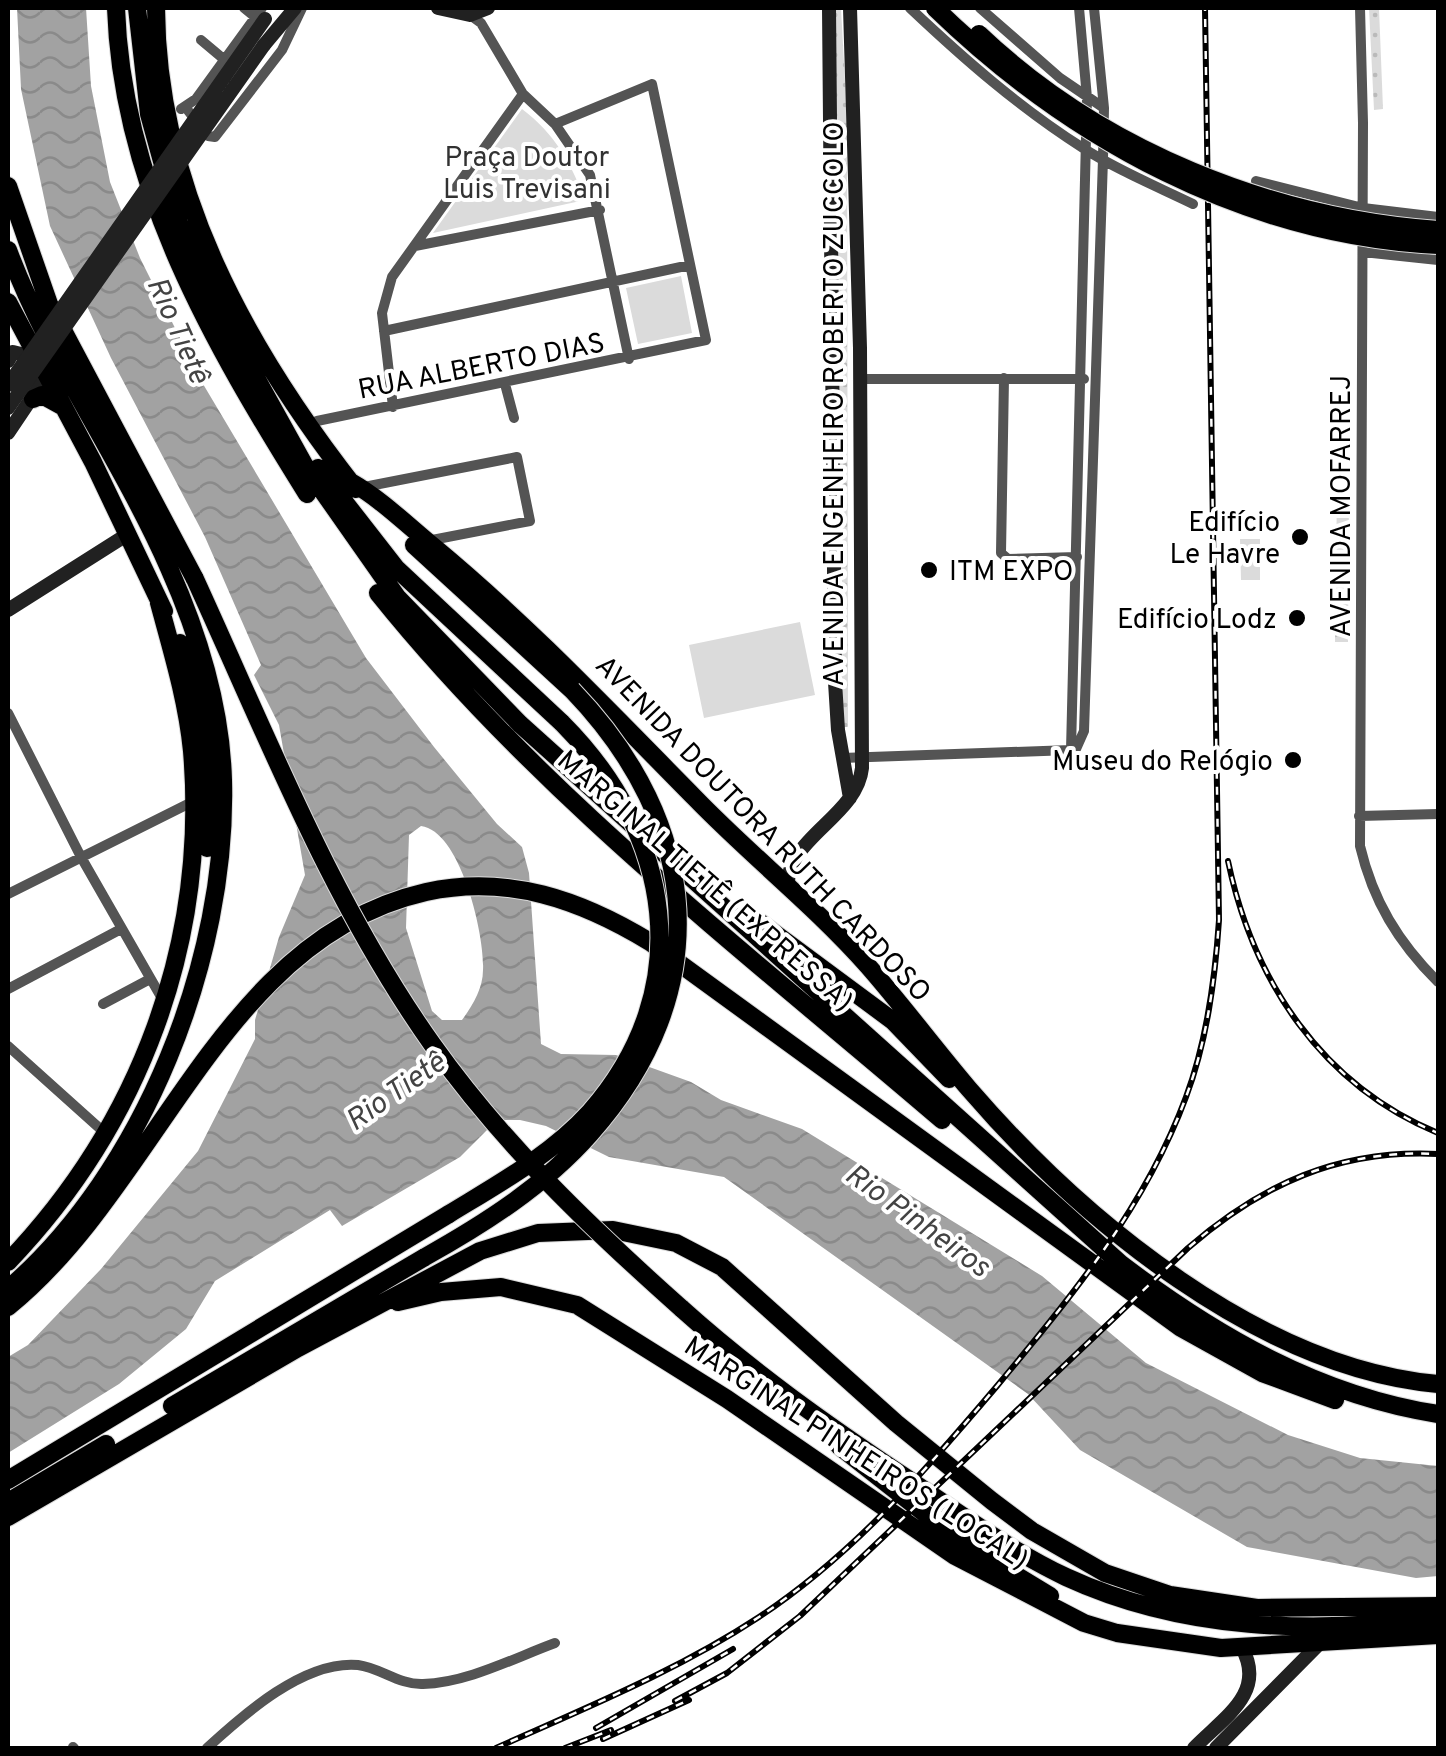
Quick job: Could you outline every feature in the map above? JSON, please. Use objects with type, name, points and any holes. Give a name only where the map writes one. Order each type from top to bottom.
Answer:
[{"type":"highway","name":"MARGINAL TIETÊ (EXPRESSA)","points":[[116,8],[124,84],[136,142],[160,214],[212,333],[316,508],[375,590],[462,693],[544,778],[685,902],[951,1128],[983,1142],[1139,1278],[1255,1352],[1357,1397],[1394,1407]]},
{"type":"highway","points":[[137,8],[144,84],[157,150],[179,223],[223,318],[321,494],[397,598],[466,671],[581,778],[983,1142]]},
{"type":"highway","points":[[8,1502],[526,1193],[588,1136],[640,1068],[664,1015],[678,938],[669,852],[635,767],[572,690],[356,485],[304,424],[214,264],[182,183],[166,110],[156,8]]},
{"type":"highway","points":[[935,8],[1018,84],[1068,119],[1142,161],[1278,216],[1348,234],[1438,245]]},
{"type":"highway","points":[[951,8],[1062,98],[1169,160],[1244,190],[1327,215],[1438,230]]},
{"type":"highway","points":[[8,186],[41,285],[195,580],[340,889],[432,1043],[580,1218],[681,1308],[805,1409],[1032,1559],[1129,1602],[1245,1624],[1346,1626],[1438,1618]]},
{"type":"highway","points":[[8,250],[36,317],[169,567],[200,650],[216,720],[223,779],[213,893],[176,1037],[111,1170],[39,1260],[8,1290]]},
{"type":"highway","points":[[10,309],[128,534],[190,668],[204,737],[209,817],[196,968]]},
{"type":"highway","points":[[10,309],[10,357]]},
{"type":"highway","points":[[33,399],[42,396],[62,406]]},
{"type":"highway","points":[[8,1480],[540,1156],[591,1110],[628,1058],[648,1008],[660,939],[648,858],[612,779],[562,723],[396,568],[284,430]]},
{"type":"highway","name":"AVENIDA DOUTORA RUTH CARDOSO","points":[[356,485],[452,562],[565,663],[865,962],[971,1091],[1080,1198],[1183,1279],[1250,1323],[1304,1348],[1385,1376],[1438,1384]]},
{"type":"highway","points":[[8,1260],[57,1207],[107,1135],[142,1066],[177,961],[191,876],[194,801],[185,705],[159,603]]},
{"type":"highway","points":[[581,778],[597,782],[685,864],[893,1021],[950,1081],[971,1091]]},
{"type":"highway","points":[[8,1307],[90,1221],[261,992],[316,940],[344,923],[410,896],[490,886],[549,894],[600,913],[650,942],[1181,1328],[1262,1374],[1364,1410],[1394,1407],[1438,1414]]},
{"type":"highway","points":[[8,1516],[480,1252],[538,1233],[576,1228],[651,1236],[722,1266],[896,1423],[992,1501],[1032,1532],[1105,1573],[1172,1595],[1257,1608],[1438,1606]]},
{"type":"highway","points":[[1183,1279],[1190,1292],[1226,1320],[1261,1343],[1341,1382],[1357,1397]]},
{"type":"highway","name":"MARGINAL PINHEIROS (LOCAL)","points":[[374,1308],[441,1292],[484,1288],[526,1290],[577,1305],[639,1341],[1004,1585],[1084,1623],[1164,1642],[1242,1648],[1438,1635]]},
{"type":"highway","points":[[805,1409],[842,1448],[995,1564],[1057,1600],[1164,1642]]},
{"type":"street","points":[[244,8],[266,13]]},
{"type":"street","points":[[186,108],[208,136],[215,137],[282,50],[299,8]]},
{"type":"street","points":[[8,408],[264,45],[299,8]]},
{"type":"street","points":[[438,8],[480,14],[523,94],[556,124],[590,175],[629,359]]},
{"type":"street","name":"AVENIDA ENGENHEIRO ROBERTO ZUCCOLO","points":[[829,8],[838,730],[850,798]]},
{"type":"street","name":"AVENIDA ENGENHEIRO ROBERTO ZUCCOLO","points":[[788,888],[789,870],[800,853],[850,798],[861,778],[863,755],[856,131],[850,8]]},
{"type":"street","points":[[910,8],[980,72],[1042,120],[1103,160],[1193,204]]},
{"type":"street","points":[[980,8],[1060,78],[1104,108]]},
{"type":"street","points":[[1071,750],[1087,98],[1079,8]]},
{"type":"street","points":[[842,758],[1071,750],[1079,748],[1083,738],[1104,108],[1094,8]]},
{"type":"street","name":"AVENIDA MOFARREJ","points":[[1360,8],[1360,846],[1376,900],[1403,942],[1438,982]]},
{"type":"street","points":[[166,110],[186,108],[266,13]]},
{"type":"street","points":[[8,385],[266,13]]},
{"type":"street","points":[[200,40],[226,61]]},
{"type":"street","points":[[1042,120],[1060,105],[1060,78]]},
{"type":"street","points":[[384,331],[690,265],[652,84],[556,124]]},
{"type":"street","points":[[393,407],[384,331],[387,290],[523,94]]},
{"type":"street","points":[[831,132],[844,143],[856,131]]},
{"type":"street","points":[[1256,182],[1363,208],[1438,218]]},
{"type":"street","points":[[414,246],[600,210]]},
{"type":"street","points":[[1409,257],[1405,237],[1412,215]]},
{"type":"street","points":[[1362,252],[1438,260]]},
{"type":"street","name":"RUA ALBERTO DIAS","points":[[317,420],[654,354],[706,340],[690,265]]},
{"type":"street","points":[[834,310],[849,303],[858,310]]},
{"type":"street","points":[[8,433],[41,384],[24,356],[10,357]]},
{"type":"street","points":[[1004,378],[1000,546],[1008,559],[1090,556]]},
{"type":"street","points":[[860,380],[1096,379]]},
{"type":"street","points":[[506,384],[514,418]]},
{"type":"street","points":[[356,485],[396,482],[516,456],[532,519],[426,541]]},
{"type":"street","points":[[1077,468],[1092,469]]},
{"type":"street","points":[[384,506],[385,493],[396,482]]},
{"type":"street","points":[[835,488],[846,494],[860,484]]},
{"type":"street","points":[[8,610],[128,534]]},
{"type":"street","points":[[452,562],[456,537]]},
{"type":"street","points":[[8,713],[121,929],[165,1002]]},
{"type":"street","points":[[838,730],[852,732],[860,725]]},
{"type":"street","points":[[8,894],[194,801]]},
{"type":"street","points":[[1359,816],[1438,814]]},
{"type":"street","name":"AVENIDA ENGENHEIRO ROBERTO ZUCCOLO","points":[[766,867],[780,867],[800,853]]},
{"type":"street","points":[[8,989],[121,929]]},
{"type":"street","points":[[103,1004],[150,979]]},
{"type":"street","points":[[8,1046],[107,1135]]},
{"type":"street","points":[[208,1748],[268,1695],[341,1666],[362,1666],[406,1683],[438,1682],[554,1643]]},
{"type":"street","points":[[1194,1748],[1319,1644]]},
{"type":"street","points":[[1216,1748],[1250,1700],[1252,1676],[1242,1648]]},
{"type":"green space","points":[[833,8],[841,8],[847,116],[848,727],[839,727]]},
{"type":"green space","points":[[1369,8],[1379,8],[1383,109],[1374,110]]},
{"type":"green space","name":"Praça Doutor Luis Trevisani","points":[[522,109],[561,150],[585,200],[433,233]]},
{"type":"green space","points":[[681,276],[692,333],[638,344],[626,288]]},
{"type":"green space","points":[[1337,489],[1349,489],[1348,642],[1335,642]]},
{"type":"green space","points":[[1240,539],[1260,539],[1260,580],[1241,580]]},
{"type":"green space","points":[[800,622],[815,695],[704,718],[689,645]]},
{"type":"water","points":[[17,8],[86,8],[91,86],[110,182],[140,258],[203,384],[366,658],[497,824],[522,847],[529,873],[541,1044],[561,1054],[616,1055],[802,1129],[1042,1276],[1146,1363],[1288,1435],[1360,1458],[1438,1466],[1438,1576],[1416,1578],[1247,1547],[1080,1450],[1028,1394],[724,1177],[609,1157],[546,1126],[520,1120],[497,1120],[460,1157],[342,1226],[330,1210],[215,1281],[186,1329],[119,1384],[8,1453],[8,1357],[28,1345],[101,1269],[198,1151],[255,1039],[255,1020],[279,937],[305,875],[279,725],[254,675],[261,665],[205,537],[111,358],[50,226],[21,89]],"holes":[[[421,826],[435,832],[448,846],[468,887],[483,954],[481,983],[462,1020],[442,1020],[432,1011],[406,928],[409,835]]]},
{"type":"railway","points":[[496,1748],[696,1655],[793,1593],[857,1539],[943,1449],[1079,1285],[1150,1176],[1186,1097],[1209,1010],[1219,920],[1205,8]]},
{"type":"railway","points":[[1228,861],[1255,947],[1299,1024],[1360,1087],[1438,1133]]},
{"type":"railway","points":[[675,1701],[727,1673],[800,1616],[1216,1225],[1274,1189],[1335,1165],[1402,1154],[1438,1154]]},
{"type":"railway","points":[[596,1728],[733,1649]]},
{"type":"railway","points":[[603,1739],[689,1700]]},
{"type":"railway","points":[[565,1748],[611,1730]]},
{"type":"place","name":"Edifício Le Havre","points":[[1300,537]]},
{"type":"place","name":"ITM EXPO","points":[[929,570]]},
{"type":"place","name":"Edifício Lodz","points":[[1297,618]]},
{"type":"place","name":"Museu do Relógio","points":[[1293,760]]},
{"type":"water label","name":"Rio Tietê","points":[[179,330]]},
{"type":"water label","name":"Rio Tietê","points":[[395,1091]]},
{"type":"water label","name":"Rio Pinheiros","points":[[918,1220]]}]
